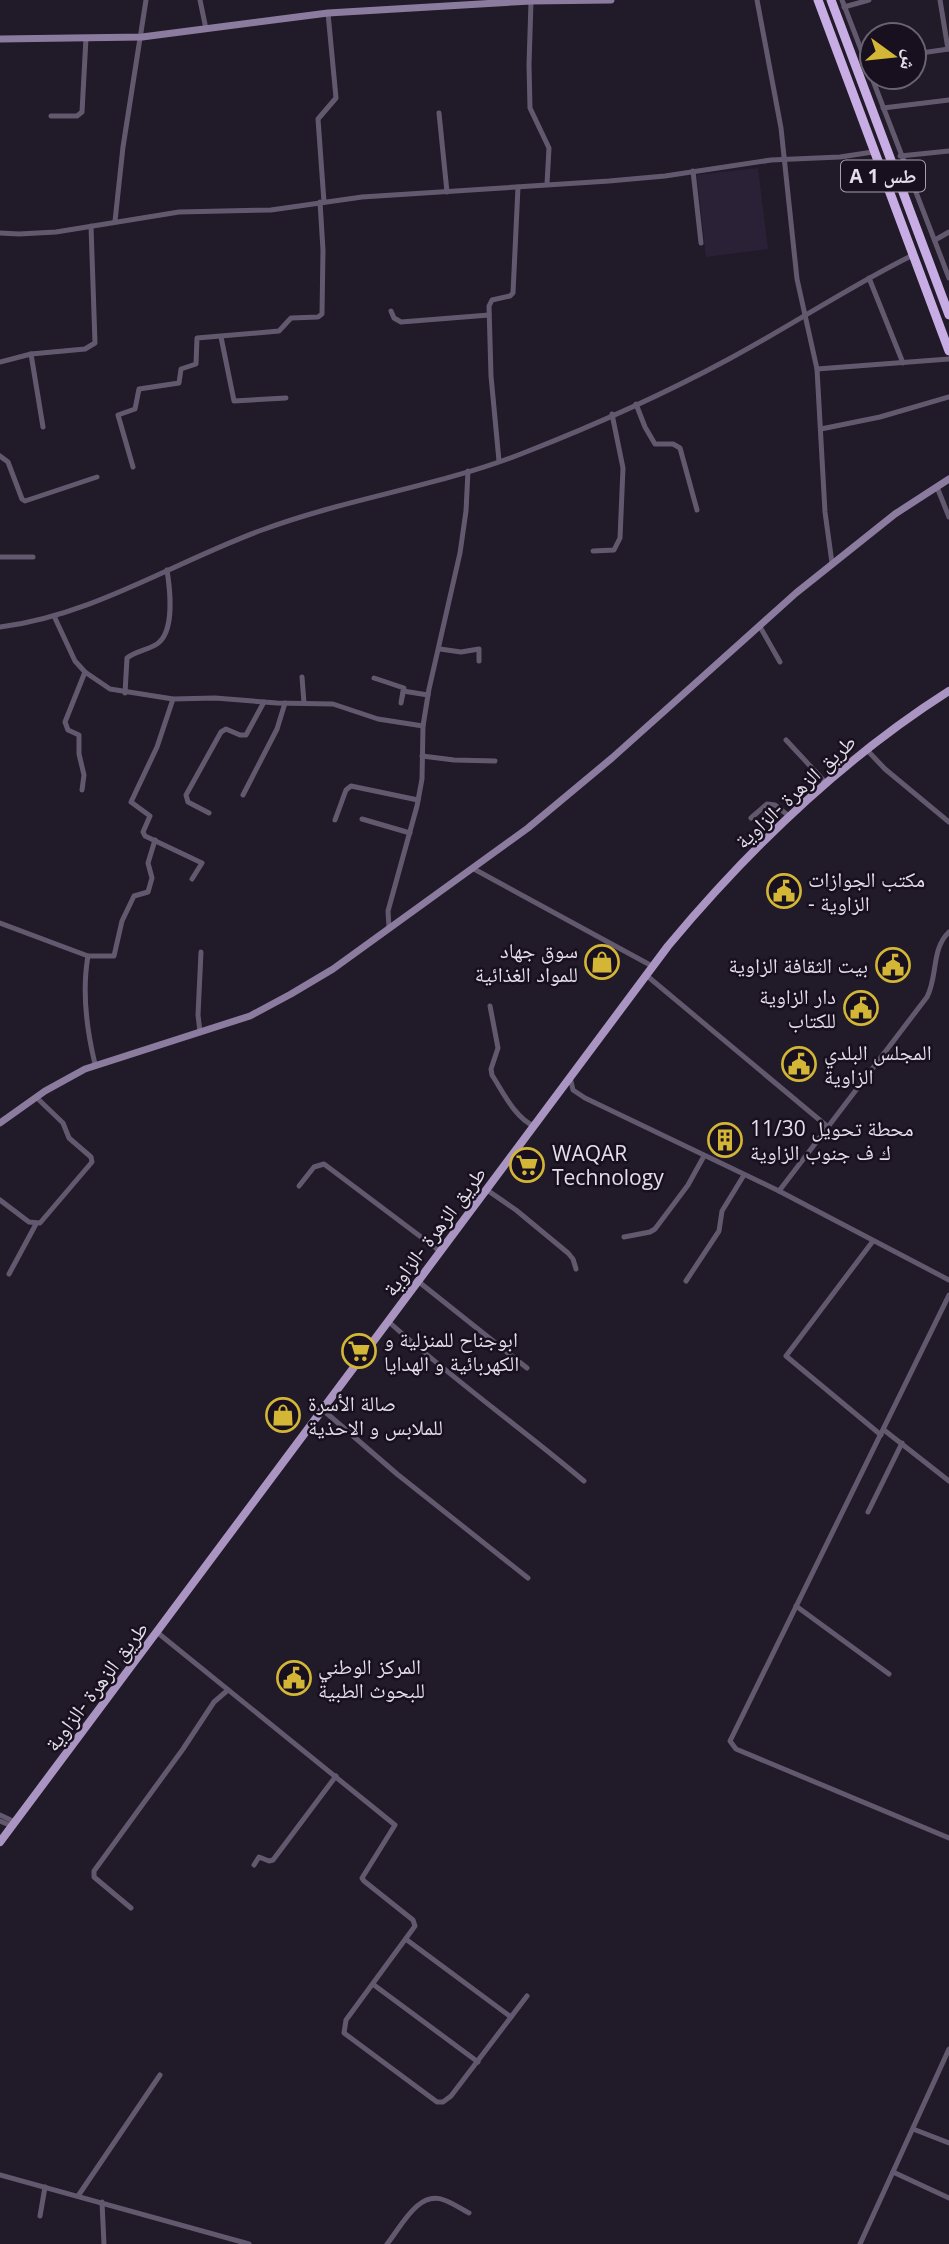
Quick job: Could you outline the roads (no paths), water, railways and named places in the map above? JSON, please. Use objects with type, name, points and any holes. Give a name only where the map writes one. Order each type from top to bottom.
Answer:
[{"type":"highway","name":"A 1 طس","points":[[818,0],[949,351]]},
{"type":"highway","name":"A 1 طس","points":[[831,0],[949,315]]},
{"type":"main road","points":[[0,39],[142,37],[328,13],[490,2],[611,0]]},
{"type":"main road","points":[[0,1123],[36,1097],[95,1065],[250,1016],[333,969],[474,869],[584,783],[832,563],[895,514],[949,478]]},
{"type":"main road","name":"طريق الزهرة -الزاوية","points":[[0,1842],[652,966],[704,905],[789,816],[866,748],[949,691]]},
{"type":"street","points":[[115,221],[123,147],[146,0]]},
{"type":"street","points":[[200,0],[206,29]]},
{"type":"street","points":[[382,0],[383,10]]},
{"type":"street","points":[[757,0],[777,107],[797,279],[817,369],[825,512],[832,563]]},
{"type":"street","points":[[842,0],[858,38]]},
{"type":"street","points":[[844,7],[869,0]]},
{"type":"street","points":[[928,52],[948,49],[946,18],[940,0]]},
{"type":"street","points":[[531,1],[528,65],[530,107],[549,148],[547,184]]},
{"type":"street","points":[[133,467],[118,415],[135,409],[138,389],[179,383],[181,369],[196,364],[197,338],[279,331],[291,318],[318,317],[322,314],[322,202],[318,120],[336,98],[328,13]]},
{"type":"street","points":[[51,116],[77,116],[82,112],[86,38]]},
{"type":"street","points":[[878,91],[900,156],[949,278]]},
{"type":"street","points":[[883,108],[949,100]]},
{"type":"street","points":[[439,113],[447,192]]},
{"type":"street","points":[[900,156],[949,150]]},
{"type":"street","points":[[0,233],[38,233],[179,212],[271,210],[322,202],[609,181],[783,159],[840,158],[873,152]]},
{"type":"street","points":[[693,172],[701,243]]},
{"type":"street","points":[[499,461],[491,376],[489,306],[492,300],[513,293],[518,187]]},
{"type":"street","points":[[0,362],[31,355],[85,349],[95,343],[91,226]]},
{"type":"street","points":[[935,240],[949,232]]},
{"type":"street","points":[[0,627],[54,616],[99,602],[167,570],[295,518],[468,471],[536,448],[728,360],[913,254]]},
{"type":"street","points":[[869,278],[903,363]]},
{"type":"street","points":[[391,311],[394,318],[401,322],[489,315]]},
{"type":"street","points":[[221,337],[234,401],[286,398]]},
{"type":"street","points":[[31,355],[43,427]]},
{"type":"street","points":[[817,369],[949,359]]},
{"type":"street","points":[[821,429],[880,417],[949,397]]},
{"type":"street","points":[[636,404],[645,428],[655,444],[673,444],[680,448],[697,510]]},
{"type":"street","points":[[593,551],[614,550],[620,538],[622,468],[612,414]]},
{"type":"street","points":[[0,456],[8,462],[22,499],[25,500],[97,477]]},
{"type":"street","points":[[389,928],[388,911],[418,800],[423,726],[460,553],[468,471]]},
{"type":"street","points":[[937,487],[949,517]]},
{"type":"street","points":[[0,557],[33,557]]},
{"type":"street","points":[[125,693],[127,658],[155,645],[166,633],[171,590],[167,570]]},
{"type":"street","points":[[54,616],[70,653],[86,672],[105,687],[125,693],[173,699],[215,698],[333,704],[378,719],[423,726]]},
{"type":"street","points":[[760,625],[780,662]]},
{"type":"street","points":[[439,649],[461,652],[479,649],[479,661]]},
{"type":"street","points":[[82,790],[84,775],[79,754],[79,736],[68,730],[65,722],[86,672]]},
{"type":"street","points":[[302,677],[304,702]]},
{"type":"street","points":[[374,678],[404,688],[401,703],[403,691],[428,695]]},
{"type":"street","points":[[173,699],[157,747],[131,802],[134,807],[149,814],[144,834],[202,862],[192,879]]},
{"type":"street","points":[[209,813],[188,802],[186,795],[221,732],[226,729],[240,736],[246,735],[264,702]]},
{"type":"street","points":[[243,795],[277,729],[285,703]]},
{"type":"street","points":[[786,740],[826,783]]},
{"type":"street","points":[[866,748],[885,769],[949,822]]},
{"type":"street","points":[[422,756],[495,761]]},
{"type":"street","points":[[335,820],[346,790],[351,786],[418,800]]},
{"type":"street","points":[[751,818],[767,804],[775,805],[789,816]]},
{"type":"street","points":[[362,819],[410,833]]},
{"type":"street","points":[[0,923],[88,956],[112,957],[115,955],[122,921],[129,904],[134,896],[148,891],[152,878],[148,863],[155,841]]},
{"type":"street","points":[[474,869],[652,966]]},
{"type":"street","points":[[779,1191],[927,996],[939,946],[949,932]]},
{"type":"street","points":[[200,1032],[201,952]]},
{"type":"street","points":[[88,956],[86,976],[89,1030],[95,1065]]},
{"type":"street","points":[[646,975],[828,1127]]},
{"type":"street","points":[[490,1006],[498,1048],[491,1069],[492,1075],[517,1114],[534,1126]]},
{"type":"street","points":[[570,1077],[573,1090],[585,1098],[779,1191],[949,1280]]},
{"type":"street","points":[[9,1274],[36,1224],[46,1218],[93,1160],[69,1138],[61,1121],[36,1097]]},
{"type":"street","points":[[624,1237],[650,1233],[654,1229],[688,1185],[704,1156]]},
{"type":"street","points":[[299,1186],[314,1167],[324,1164],[441,1252]]},
{"type":"street","points":[[686,1281],[719,1231],[722,1211],[744,1175]]},
{"type":"street","points":[[487,1190],[568,1253],[576,1269]]},
{"type":"street","points":[[0,1200],[29,1222],[36,1224]]},
{"type":"street","points":[[873,1241],[786,1356],[949,1481]]},
{"type":"street","points":[[419,1282],[527,1368]]},
{"type":"street","points":[[949,1295],[733,1732],[731,1745],[949,1838]]},
{"type":"street","points":[[389,1322],[584,1481]]},
{"type":"street","points":[[323,1410],[397,1474],[528,1578]]},
{"type":"street","points":[[868,1512],[902,1443]]},
{"type":"street","points":[[796,1606],[888,1674]]},
{"type":"street","points":[[158,1633],[395,1825],[362,1878],[413,1920],[415,1926],[346,2020],[344,2033],[437,2102],[443,2102],[478,2062],[527,1996]]},
{"type":"street","points":[[131,1908],[94,1877],[94,1871],[214,1702],[229,1690]]},
{"type":"street","points":[[254,1865],[260,1857],[273,1860],[336,1776]]},
{"type":"street","points":[[0,1818],[14,1824]]},
{"type":"street","points":[[407,1940],[511,2017]]},
{"type":"street","points":[[373,1985],[478,2062]]},
{"type":"street","points":[[860,2244],[949,2049]]},
{"type":"street","points":[[78,2196],[160,2075]]},
{"type":"street","points":[[912,2129],[949,2143]]},
{"type":"street","points":[[893,2172],[949,2198]]},
{"type":"street","points":[[0,2175],[249,2244]]},
{"type":"street","points":[[40,2216],[46,2187]]},
{"type":"street","points":[[387,2244],[416,2207],[430,2198],[443,2199],[469,2213]]},
{"type":"street","points":[[102,2203],[104,2244]]},
{"type":"place","name":"مكتب الجوازات - الزاوية","points":[[784,891]]},
{"type":"place","name":"سوق جهاد للمواد الغذائية","points":[[602,962]]},
{"type":"place","name":"بيت الثقافة الزاوية","points":[[893,965]]},
{"type":"place","name":"دار الزاوية للكتاب","points":[[861,1008]]},
{"type":"place","name":"المجلس البلدي الزاوية","points":[[799,1064]]},
{"type":"place","name":"محطة تحويل 11/30 ك ف جنوب الزاوية","points":[[725,1140]]},
{"type":"place","name":"WAQAR Technology","points":[[527,1165]]},
{"type":"place","name":"ابوجناح للمنزلية و الكهربائية و الهدايا","points":[[359,1351]]},
{"type":"place","name":"صالة الأسرة للملابس و الاحذية","points":[[283,1415]]},
{"type":"place","name":"المركز الوطني للبحوث الطبية","points":[[294,1678]]}]
